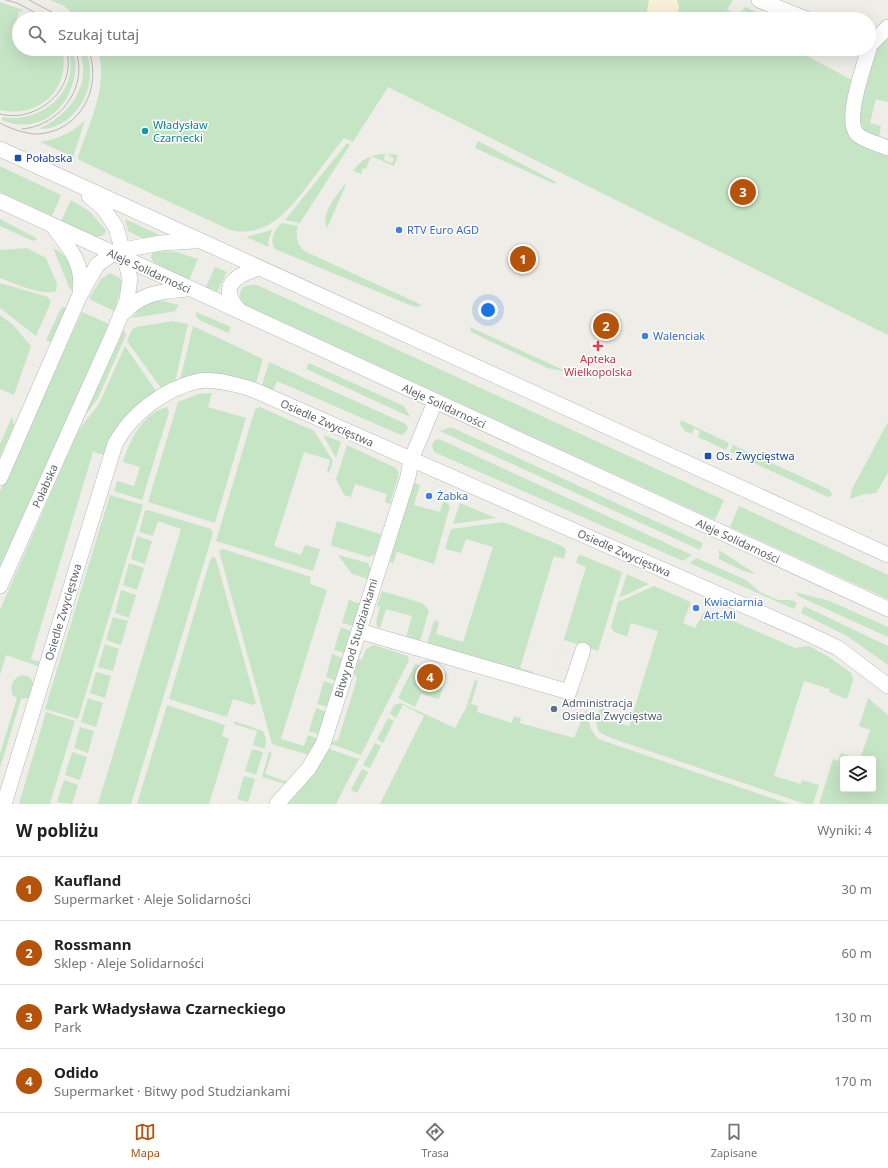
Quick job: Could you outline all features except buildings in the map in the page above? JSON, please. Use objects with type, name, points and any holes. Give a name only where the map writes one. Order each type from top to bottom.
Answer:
[{"type":"street","points":[[759,0],[789,12]]},
{"type":"street","points":[[876,39],[888,27]]},
{"type":"street","points":[[866,56],[853,109],[852,124],[856,133],[860,136],[888,148]]},
{"type":"street","points":[[0,149],[888,555]]},
{"type":"street","name":"Połabska","points":[[0,586],[121,314],[129,288],[130,278],[120,255],[111,217],[103,208],[72,183]]},
{"type":"street","name":"Aleje Solidarności","points":[[0,201],[888,609]]},
{"type":"street","points":[[53,226],[72,251],[78,262],[82,280],[80,295]]},
{"type":"street","points":[[0,478],[80,295],[96,266],[120,255],[161,243],[197,240]]},
{"type":"street","points":[[242,313],[231,302],[228,293],[232,281],[242,273],[259,268]]},
{"type":"street","points":[[121,314],[143,296],[156,292],[188,288]]},
{"type":"street","name":"Osiedle Zwycięstwa","points":[[4,804],[114,448],[124,430],[143,409],[160,397],[200,381],[236,385],[261,393],[802,631],[838,648],[888,686]]},
{"type":"street","name":"Bitwy pod Studziankami","points":[[278,804],[309,768],[323,744],[408,477],[411,460],[435,402]]},
{"type":"street","points":[[359,631],[569,692],[583,650]]},
{"type":"green space","points":[[50,0],[733,0],[727,9],[732,12],[71,12],[64,6]]},
{"type":"green space","points":[[0,2],[23,10],[21,12],[12,12],[12,56],[63,56],[64,63],[62,77],[57,88],[49,98],[39,105],[27,110],[14,112],[0,110]]},
{"type":"green space","points":[[745,7],[756,12],[741,12]]},
{"type":"green space","points":[[888,39],[888,102],[876,99],[870,123],[881,126],[879,138],[861,127],[856,116],[873,56],[876,56],[876,49],[883,41]]},
{"type":"green space","points":[[70,56],[74,56],[76,68],[73,82],[63,103],[55,112],[36,123],[14,124],[2,120],[2,117],[16,118],[29,116],[52,104],[61,94],[67,83],[71,70]]},
{"type":"green space","points":[[81,56],[87,56],[89,62],[90,75],[88,89],[82,102],[74,113],[64,122],[52,127],[38,129],[60,116],[76,97],[81,86],[83,62]]},
{"type":"green space","points":[[99,56],[807,56],[854,81],[846,116],[888,153],[888,335],[388,87],[353,142],[344,138],[287,210],[268,225],[256,230],[244,232],[230,230],[79,160],[78,157],[92,117],[99,91],[101,64]]},
{"type":"green space","points":[[85,120],[73,157],[40,142],[64,135]]},
{"type":"green space","points":[[478,141],[556,182],[555,184],[475,148]]},
{"type":"green space","points":[[347,143],[350,145],[300,223],[285,220]]},
{"type":"green space","points":[[385,154],[384,160],[392,163],[394,159],[387,154],[398,155],[394,166],[372,156]]},
{"type":"green space","points":[[371,156],[366,169],[363,168],[361,174],[353,171],[366,158]]},
{"type":"green space","points":[[0,166],[61,195],[52,216],[0,192]]},
{"type":"green space","points":[[344,185],[346,185],[327,228],[325,222],[327,211]]},
{"type":"green space","points":[[71,200],[89,211],[106,230],[104,235],[97,237],[61,221]]},
{"type":"green space","points":[[0,219],[38,239],[33,241],[0,226]]},
{"type":"green space","points":[[125,219],[164,237],[144,239],[128,231]]},
{"type":"green space","points":[[282,223],[298,226],[297,239],[304,251],[422,305],[418,307],[412,306],[275,249],[272,242],[273,235]]},
{"type":"green space","points":[[272,230],[268,242],[269,247],[246,237]]},
{"type":"green space","points":[[27,248],[46,258],[57,284],[56,291],[44,292],[20,286],[0,278],[0,250]]},
{"type":"green space","points":[[53,248],[64,256],[71,266],[73,278],[71,292]]},
{"type":"green space","points":[[154,251],[176,252],[198,259],[189,280],[153,262],[151,256]]},
{"type":"green space","points":[[215,267],[227,272],[217,292],[206,287]]},
{"type":"green space","points":[[110,273],[120,278],[122,285],[114,311],[89,299],[101,279]]},
{"type":"green space","points":[[0,283],[48,297],[51,302],[36,336],[0,308]]},
{"type":"green space","points":[[257,285],[724,500],[715,520],[245,305],[240,299],[240,292],[243,287]]},
{"type":"green space","points":[[153,301],[163,301],[179,305],[175,311],[132,318],[141,307]]},
{"type":"green space","points":[[67,307],[51,342],[46,340],[61,308]]},
{"type":"green space","points":[[82,312],[109,324],[0,567],[0,491]]},
{"type":"green space","points":[[196,312],[231,327],[228,333],[199,320],[196,316]]},
{"type":"green space","points":[[0,315],[13,325],[31,346],[14,395],[0,389]]},
{"type":"green space","points":[[173,321],[188,324],[175,382],[161,388],[127,341],[132,330],[136,327]]},
{"type":"green space","points":[[193,326],[263,359],[256,383],[227,376],[209,376],[180,380]]},
{"type":"green space","points":[[470,327],[568,372],[547,368],[471,332]]},
{"type":"green space","points":[[124,330],[126,335],[98,398],[84,417]]},
{"type":"green space","points":[[125,346],[156,391],[133,410],[105,455],[93,452],[31,659],[42,663],[38,666],[6,655],[0,675],[0,610],[78,431],[99,404]]},
{"type":"green space","points":[[269,362],[406,424],[408,428],[405,433],[401,435],[277,381],[273,390],[262,385]]},
{"type":"green space","points":[[309,363],[404,406],[410,417],[306,369]]},
{"type":"green space","points":[[212,393],[208,407],[246,418],[215,523],[148,502],[178,402],[198,394]]},
{"type":"green space","points":[[167,407],[169,412],[142,500],[114,491],[117,481],[134,486],[140,467],[123,462],[129,445],[138,429],[151,415],[158,410]]},
{"type":"green space","points":[[260,407],[314,431],[333,461],[329,473],[327,472],[330,460],[304,452],[274,546],[301,555],[305,545],[320,549],[313,571],[216,541],[255,409]]},
{"type":"green space","points":[[12,417],[14,425],[0,457],[0,444]]},
{"type":"green space","points":[[681,420],[729,443],[726,450],[698,437],[700,431],[694,428],[692,434],[685,431],[680,424]]},
{"type":"green space","points":[[888,422],[888,473],[876,493],[865,494],[850,499],[852,489]]},
{"type":"green space","points":[[453,428],[703,543],[700,550],[440,431]]},
{"type":"green space","points":[[323,435],[341,442],[336,458]]},
{"type":"green space","points":[[439,439],[692,555],[683,561],[434,452],[432,445],[435,440]]},
{"type":"green space","points":[[347,445],[396,468],[399,474],[390,504],[385,502],[387,494],[355,484],[351,497],[344,495],[336,479]]},
{"type":"green space","points":[[733,445],[830,490],[832,496],[828,497],[730,452]]},
{"type":"green space","points":[[413,483],[420,485],[414,505],[440,512],[443,501],[450,506],[434,564],[397,552],[393,564],[390,561]]},
{"type":"green space","points":[[110,495],[143,505],[78,719],[45,709]]},
{"type":"green space","points":[[460,503],[496,518],[453,524]]},
{"type":"green space","points":[[739,506],[888,575],[888,599],[730,527]]},
{"type":"green space","points":[[148,510],[211,529],[213,533],[131,804],[98,804],[181,529],[158,521],[153,536],[139,532],[145,511]]},
{"type":"green space","points":[[337,521],[381,534],[375,554],[369,557],[332,546],[331,543]]},
{"type":"green space","points":[[503,522],[562,546],[566,550],[564,559],[554,556],[520,668],[533,672],[532,676],[426,647],[434,620],[439,622],[436,634],[463,642],[493,547],[466,539],[461,553],[445,549],[451,529]]},
{"type":"green space","points":[[137,536],[152,541],[145,564],[131,559]]},
{"type":"green space","points":[[223,549],[311,577],[310,584],[327,590],[281,739],[304,746],[308,735],[319,739],[309,755],[272,744],[219,551]]},
{"type":"green space","points":[[719,550],[756,574],[743,571],[719,559]]},
{"type":"green space","points":[[338,555],[368,563],[371,570],[368,579],[352,574]]},
{"type":"green space","points":[[581,555],[622,572],[598,651],[564,640],[552,678],[586,567],[576,563],[578,556]]},
{"type":"green space","points":[[213,556],[216,559],[256,703],[253,705],[233,699],[227,717],[169,699],[210,560]]},
{"type":"green space","points":[[697,558],[746,580],[760,592],[778,600],[791,600],[797,603],[794,609],[689,563]]},
{"type":"green space","points":[[129,563],[144,568],[137,590],[123,585]]},
{"type":"green space","points":[[627,574],[649,584],[619,598]]},
{"type":"green space","points":[[654,586],[691,602],[683,623],[695,628],[706,609],[795,648],[809,646],[829,657],[851,673],[853,680],[847,699],[829,692],[830,689],[804,681],[774,776],[801,784],[802,780],[819,785],[813,804],[805,804],[611,738],[599,732],[596,722],[601,705],[605,706],[602,718],[629,726],[658,631],[631,623],[627,637],[614,632],[611,627],[618,602]]},
{"type":"green space","points":[[121,590],[136,595],[129,618],[115,613]]},
{"type":"green space","points":[[382,591],[422,603],[429,610],[419,645],[405,641],[412,616],[386,609],[380,628],[377,626],[376,622],[380,607],[377,606]]},
{"type":"green space","points":[[795,592],[830,601],[888,627],[888,637],[800,597]]},
{"type":"green space","points":[[349,600],[360,604],[353,626],[342,623]]},
{"type":"green space","points":[[804,606],[888,646],[888,665],[847,636],[801,613]]},
{"type":"green space","points":[[113,617],[128,621],[121,645],[106,640]]},
{"type":"green space","points":[[341,627],[351,631],[344,653],[334,650]]},
{"type":"green space","points":[[105,644],[119,649],[113,671],[98,667]]},
{"type":"green space","points":[[374,645],[408,656],[409,660],[361,755],[331,744],[331,742],[338,740],[357,679],[353,671],[357,658],[362,660],[366,649]]},
{"type":"green space","points":[[332,654],[343,658],[336,681],[326,677]]},
{"type":"green space","points":[[415,664],[426,668],[421,682],[433,686],[439,671],[447,674],[439,699],[421,694],[415,707],[398,698]]},
{"type":"green space","points":[[96,672],[111,676],[105,698],[90,693]]},
{"type":"green space","points":[[19,676],[28,676],[32,681],[33,697],[21,699],[0,768],[0,754],[17,698],[13,696],[12,685],[14,680]]},
{"type":"green space","points":[[475,680],[478,681],[471,704],[478,706],[477,712],[512,723],[514,716],[521,718],[520,723],[574,738],[586,709],[591,729],[598,739],[789,804],[380,804],[424,716],[403,705],[396,718],[390,714],[394,705],[401,703],[455,728],[466,708]]},
{"type":"green space","points":[[324,681],[335,685],[328,707],[317,704]]},
{"type":"green space","points":[[88,698],[103,703],[96,727],[81,722]]},
{"type":"green space","points":[[868,698],[888,715],[888,804],[819,804],[833,759],[838,761],[841,753],[850,756],[840,756],[840,792],[876,792],[876,756],[861,756],[870,730],[859,726]]},
{"type":"green space","points":[[167,705],[225,725],[222,736],[229,739],[209,804],[137,804]]},
{"type":"green space","points":[[316,708],[327,712],[320,735],[309,731]]},
{"type":"green space","points":[[46,712],[75,721],[50,804],[19,804]]},
{"type":"green space","points":[[388,718],[394,721],[383,743],[377,739]]},
{"type":"green space","points":[[234,721],[263,731],[266,739],[265,749],[253,745],[257,731],[234,724]]},
{"type":"green space","points":[[80,727],[94,731],[88,753],[74,748]]},
{"type":"green space","points":[[375,743],[381,746],[370,768],[363,765]]},
{"type":"green space","points":[[252,749],[263,752],[256,775],[245,771]]},
{"type":"green space","points":[[329,749],[359,759],[336,804],[285,804],[313,775]]},
{"type":"green space","points":[[72,752],[87,757],[80,780],[65,775]]},
{"type":"green space","points":[[269,752],[272,753],[265,774],[288,782],[285,784],[262,777]]},
{"type":"green space","points":[[362,769],[368,772],[357,793],[351,790]]},
{"type":"green space","points":[[244,776],[255,779],[248,802],[237,799]]},
{"type":"green space","points":[[64,780],[78,785],[72,804],[57,802]]},
{"type":"sand","points":[[649,0],[677,0],[679,7],[678,12],[648,12]]},
{"type":"tram line","points":[[6,0],[17,3],[34,12]]},
{"type":"tram line","points":[[29,0],[52,12]]},
{"type":"tram line","points":[[0,114],[14,116],[28,114],[41,108],[52,100],[61,89],[66,77],[68,63],[67,56]]},
{"type":"tram line","points":[[22,129],[36,126],[48,120],[59,112],[68,102],[75,90],[78,77],[79,63],[77,56]]},
{"type":"tram line","points":[[0,123],[26,133],[35,134],[51,132],[64,126],[75,117],[84,106],[90,93],[93,78],[90,56]]},
{"type":"place","name":"Władysław Czarnecki","points":[[145,131]]},
{"type":"place","name":"Połabska","points":[[18,158]]},
{"type":"place","name":"Park Władysława Czarneckiego","points":[[743,192]]},
{"type":"place","name":"RTV Euro AGD","points":[[399,230]]},
{"type":"place","name":"Kaufland","points":[[523,259]]},
{"type":"place","name":"Rossmann","points":[[606,326]]},
{"type":"place","name":"Walenciak","points":[[645,336]]},
{"type":"place","name":"Apteka Wielkopolska","points":[[598,346]]},
{"type":"place","name":"Os. Zwycięstwa","points":[[708,456]]},
{"type":"place","name":"Żabka","points":[[429,496]]},
{"type":"place","name":"Kwiaciarnia Art-Mi","points":[[696,608]]},
{"type":"place","name":"Odido","points":[[430,677]]},
{"type":"place","name":"Administracja Osiedla Zwycięstwa","points":[[554,709]]}]
